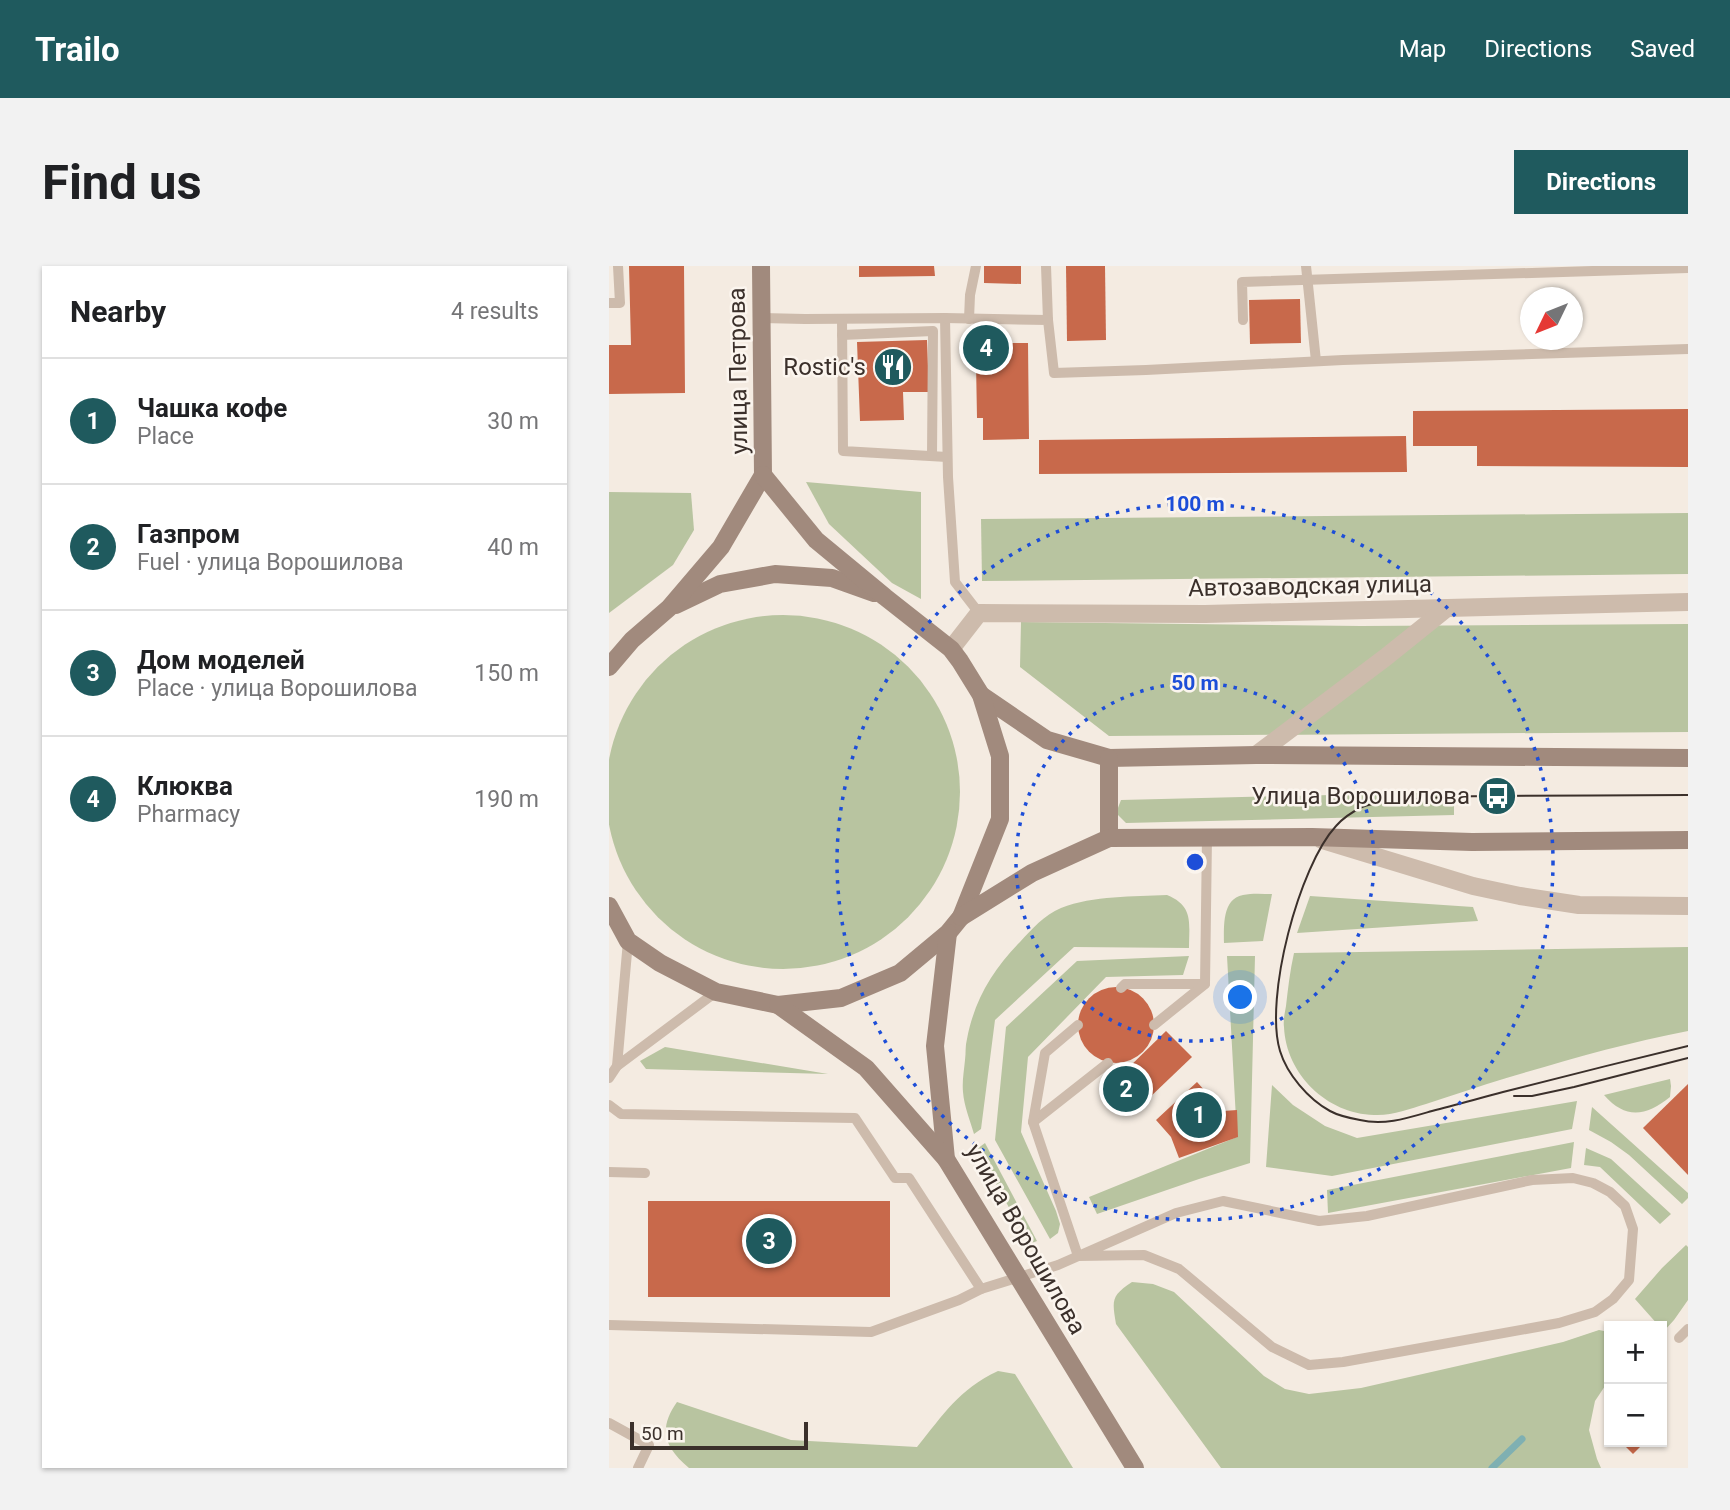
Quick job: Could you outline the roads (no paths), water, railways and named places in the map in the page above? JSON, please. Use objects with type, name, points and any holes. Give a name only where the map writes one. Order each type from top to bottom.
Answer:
[{"type":"main road","name":"улица Петрова","points":[[761,266],[764,475]]},
{"type":"main road","points":[[609,667],[632,640],[669,608],[721,547],[764,475],[815,540],[951,649],[981,695],[1000,756],[1000,819],[961,917],[948,933],[900,973],[841,998],[778,1004],[716,992],[660,963],[628,941],[609,906]]},
{"type":"main road","points":[[669,608],[720,584],[775,574],[832,578],[885,597]]},
{"type":"main road","points":[[981,695],[1047,740],[1109,758],[1256,755],[1688,758]]},
{"type":"main road","points":[[1109,758],[1109,838]]},
{"type":"main road","points":[[961,917],[1032,873],[1109,838],[1312,837],[1472,842],[1688,840]]},
{"type":"main road","name":"улица Ворошилова","points":[[948,933],[935,1046],[946,1159],[1135,1468]]},
{"type":"main road","points":[[778,1004],[866,1068],[946,1159]]},
{"type":"street","name":"Автозаводская улица","points":[[979,613],[1205,614],[1688,602]]},
{"type":"street","points":[[1256,755],[1447,608]]},
{"type":"street","points":[[951,649],[979,613]]},
{"type":"street","points":[[1312,837],[1473,886],[1520,896],[1579,905],[1688,906]]},
{"type":"lane","points":[[609,303],[620,303],[618,266]]},
{"type":"lane","points":[[969,318],[970,295],[977,266]]},
{"type":"lane","points":[[1046,266],[1054,373],[1688,349]]},
{"type":"lane","points":[[1306,266],[1316,361]]},
{"type":"lane","points":[[1243,320],[1242,282],[1688,268]]},
{"type":"lane","points":[[762,318],[1048,320]]},
{"type":"lane","points":[[945,318],[947,457],[955,582],[979,613]]},
{"type":"lane","points":[[842,319],[843,451],[947,457]]},
{"type":"lane","points":[[842,335],[933,331],[932,455]]},
{"type":"lane","points":[[1205,984],[1207,837]]},
{"type":"lane","points":[[617,1066],[628,941]]},
{"type":"lane","points":[[1121,988],[1125,984],[1205,984]]},
{"type":"lane","points":[[1154,1025],[1205,984]]},
{"type":"lane","points":[[609,1078],[617,1066],[716,992]]},
{"type":"lane","points":[[1078,1025],[1045,1053],[1033,1122],[1078,1256]]},
{"type":"lane","points":[[1033,1122],[1108,1062]]},
{"type":"lane","points":[[609,1105],[621,1114],[855,1118],[895,1178],[909,1178],[981,1289]]},
{"type":"lane","points":[[609,1172],[646,1173]]},
{"type":"lane","points":[[609,1325],[871,1332],[959,1300],[981,1289],[1058,1265],[1078,1256],[1176,1213],[1223,1201],[1319,1221],[1367,1216],[1532,1180],[1573,1178],[1593,1183],[1610,1192],[1625,1206],[1633,1229],[1629,1280],[1613,1300],[1595,1312],[1559,1322],[1343,1362],[1309,1365],[1272,1347],[1179,1269],[1144,1255],[1078,1256]]},
{"type":"lane","points":[[1679,1338],[1688,1329]]},
{"type":"lane","points":[[609,1423],[649,1445],[638,1468]]},
{"type":"waterway","points":[[1492,1468],[1522,1439]]},
{"type":"tram line","points":[[1688,795],[1439,797],[1382,802],[1362,807],[1339,823],[1322,845],[1309,871],[1288,934],[1281,967],[1276,1028],[1283,1060],[1299,1085],[1330,1111],[1369,1122],[1405,1119],[1688,1046]]},
{"type":"tram line","points":[[1514,1096],[1532,1096],[1574,1087],[1688,1058]]},
{"type":"place","name":"Клюква","points":[[986,348]]},
{"type":"place","name":"Rostic's","points":[[893,367]]},
{"type":"place","name":"Улица Ворошилова","points":[[1497,796]]},
{"type":"place","name":"Газпром","points":[[1126,1089]]},
{"type":"place","name":"Чашка кофе","points":[[1199,1115]]},
{"type":"place","name":"Дом моделей","points":[[769,1241]]}]
